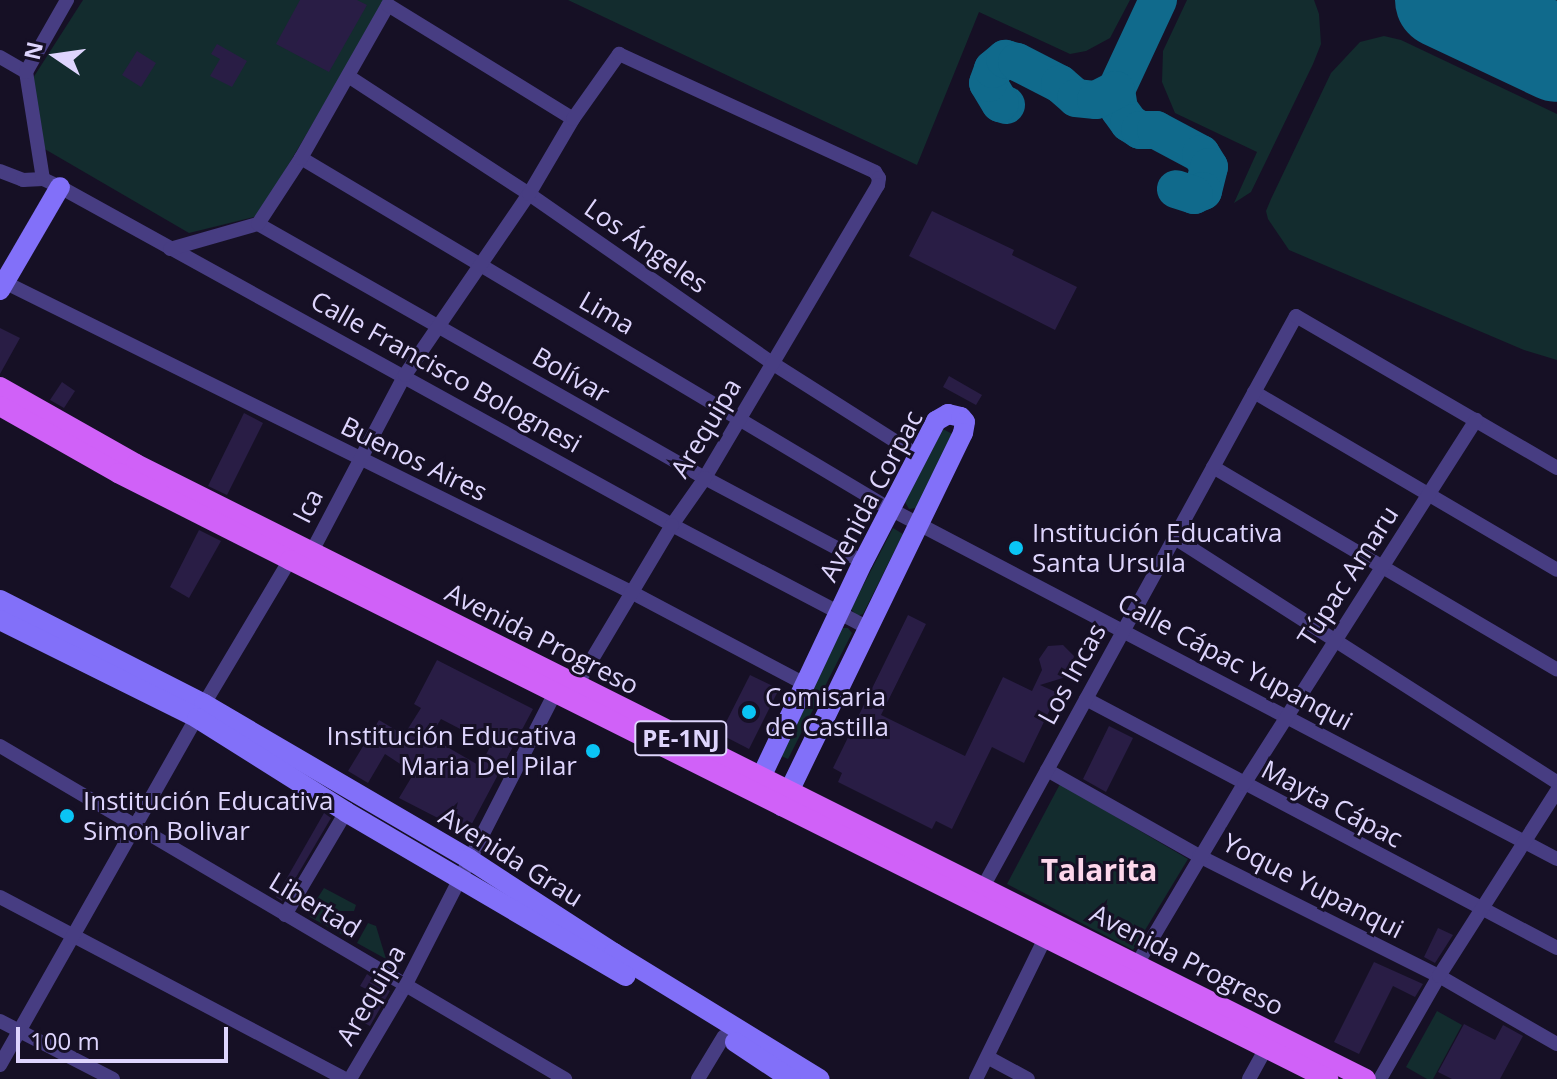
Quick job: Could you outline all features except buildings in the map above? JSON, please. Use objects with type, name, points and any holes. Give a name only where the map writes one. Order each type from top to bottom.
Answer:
[{"type":"main road","name":"Avenida Progreso","points":[[0,387],[136,464],[1046,936],[1270,1040],[1366,1079]]},
{"type":"main road","name":"Avenida Progreso","points":[[0,406],[118,473],[290,560],[566,689]]},
{"type":"main road","name":"Avenida Progreso","points":[[785,799],[983,887],[1137,964],[1270,1040],[1328,1079]]},
{"type":"street","points":[[1,284],[51,183],[26,72],[66,0]]},
{"type":"street","points":[[170,249],[258,224],[301,158],[391,4],[573,119]]},
{"type":"street","name":"Ica","points":[[290,560],[311,553],[405,375],[529,194],[573,119],[619,54],[875,172],[879,178]]},
{"type":"street","points":[[0,57],[26,72]]},
{"type":"street","name":"Los Ángeles","points":[[348,76],[529,194],[772,363],[917,455]]},
{"type":"street","name":"Lima","points":[[301,158],[890,509]]},
{"type":"street","name":"Calle Francisco Bolognesi","points":[[0,171],[23,180],[51,183],[405,375],[672,525],[866,627]]},
{"type":"street","name":"Arequipa","points":[[348,1079],[405,986],[464,868],[566,689],[705,478],[878,185],[879,178]]},
{"type":"street","name":"Bolívar","points":[[258,224],[705,478],[863,562]]},
{"type":"street","name":"Buenos Aires","points":[[1,284],[631,592],[805,684]]},
{"type":"street","name":"Los Incas","points":[[983,887],[1296,316],[1476,420]]},
{"type":"street","points":[[1254,392],[1557,570]]},
{"type":"street","name":"Avenida Corpac","points":[[757,785],[917,455],[940,417],[956,415],[965,422],[963,433],[785,799]]},
{"type":"street","points":[[1476,420],[1557,468]]},
{"type":"street","name":"Túpac Amaru","points":[[1137,964],[1199,856],[1476,420]]},
{"type":"street","points":[[1213,467],[1557,670]]},
{"type":"street","name":"Calle Cápac Yupanqui","points":[[890,509],[1557,859]]},
{"type":"street","points":[[1175,538],[1557,782]]},
{"type":"street","points":[[0,1065],[200,711],[290,560]]},
{"type":"street","name":"Avenida Grau","points":[[0,600],[200,711],[820,1079]]},
{"type":"street","name":"Avenida Grau","points":[[0,620],[200,711],[346,812],[464,868],[791,1079]]},
{"type":"street","name":"Mayta Cápac","points":[[1086,699],[1557,948]]},
{"type":"street","name":"Libertad","points":[[0,746],[565,1079]]},
{"type":"street","name":"Yoque Yupanqui","points":[[1047,770],[1199,856],[1439,976],[1557,1044]]},
{"type":"street","points":[[1380,1079],[1439,976],[1557,791]]},
{"type":"street","points":[[285,915],[346,812]]},
{"type":"street","points":[[0,897],[348,1079]]},
{"type":"street","points":[[976,1079],[989,1058],[989,1049],[1046,936]]},
{"type":"street","points":[[0,1021],[113,1079]]},
{"type":"street","points":[[698,1079],[724,1036]]},
{"type":"street","points":[[1249,1079],[1270,1040]]},
{"type":"street","points":[[989,1058],[1028,1079]]},
{"type":"green space","points":[[83,0],[386,0],[258,216],[189,233],[43,148],[33,78]]},
{"type":"green space","points":[[568,0],[1130,0],[1110,38],[1086,51],[1070,54],[979,12],[917,165]]},
{"type":"green space","points":[[1187,0],[1314,0],[1319,14],[1321,44],[1313,64],[1251,192],[1234,203],[1257,152],[1175,113],[1162,82],[1163,51]]},
{"type":"green space","points":[[1384,36],[1401,40],[1557,114],[1557,360],[1524,350],[1289,250],[1268,219],[1266,211],[1271,199],[1331,73],[1360,42]]},
{"type":"green space","points":[[943,429],[954,435],[916,508],[909,509],[905,502]]},
{"type":"green space","points":[[893,528],[903,534],[863,614],[857,616],[851,609]]},
{"type":"green space","points":[[842,628],[848,628],[852,633],[788,759],[781,756]]},
{"type":"green space","points":[[1060,784],[1188,859],[1133,950],[1007,884]]},
{"type":"green space","points":[[324,888],[356,905],[354,911],[337,911],[330,916],[331,922],[351,931],[348,938],[308,913]]},
{"type":"green space","points":[[368,923],[376,926],[386,959],[357,943]]},
{"type":"green space","points":[[1437,1011],[1462,1025],[1433,1079],[1427,1079],[1406,1067]]},
{"type":"taxiway","points":[[1158,0],[1116,90],[1119,109],[1129,123],[1140,130],[1156,130],[1201,154],[1209,167],[1203,191],[1194,195],[1176,189]]},
{"type":"taxiway","points":[[1006,105],[1000,103],[988,83],[993,69],[1005,59],[1060,84],[1076,98],[1096,100],[1116,90]]},
{"type":"runway","points":[[1443,0],[1557,54]]},
{"type":"place","name":"Institución Educativa Santa Ursula","points":[[1016,548]]},
{"type":"place","name":"Comisaria de Castilla","points":[[749,712]]},
{"type":"place","name":"Institución Educativa Maria Del Pilar","points":[[593,751]]},
{"type":"place","name":"Institución Educativa Simon Bolivar","points":[[67,816]]},
{"type":"district","name":"Talarita","points":[[1099,870]]}]
